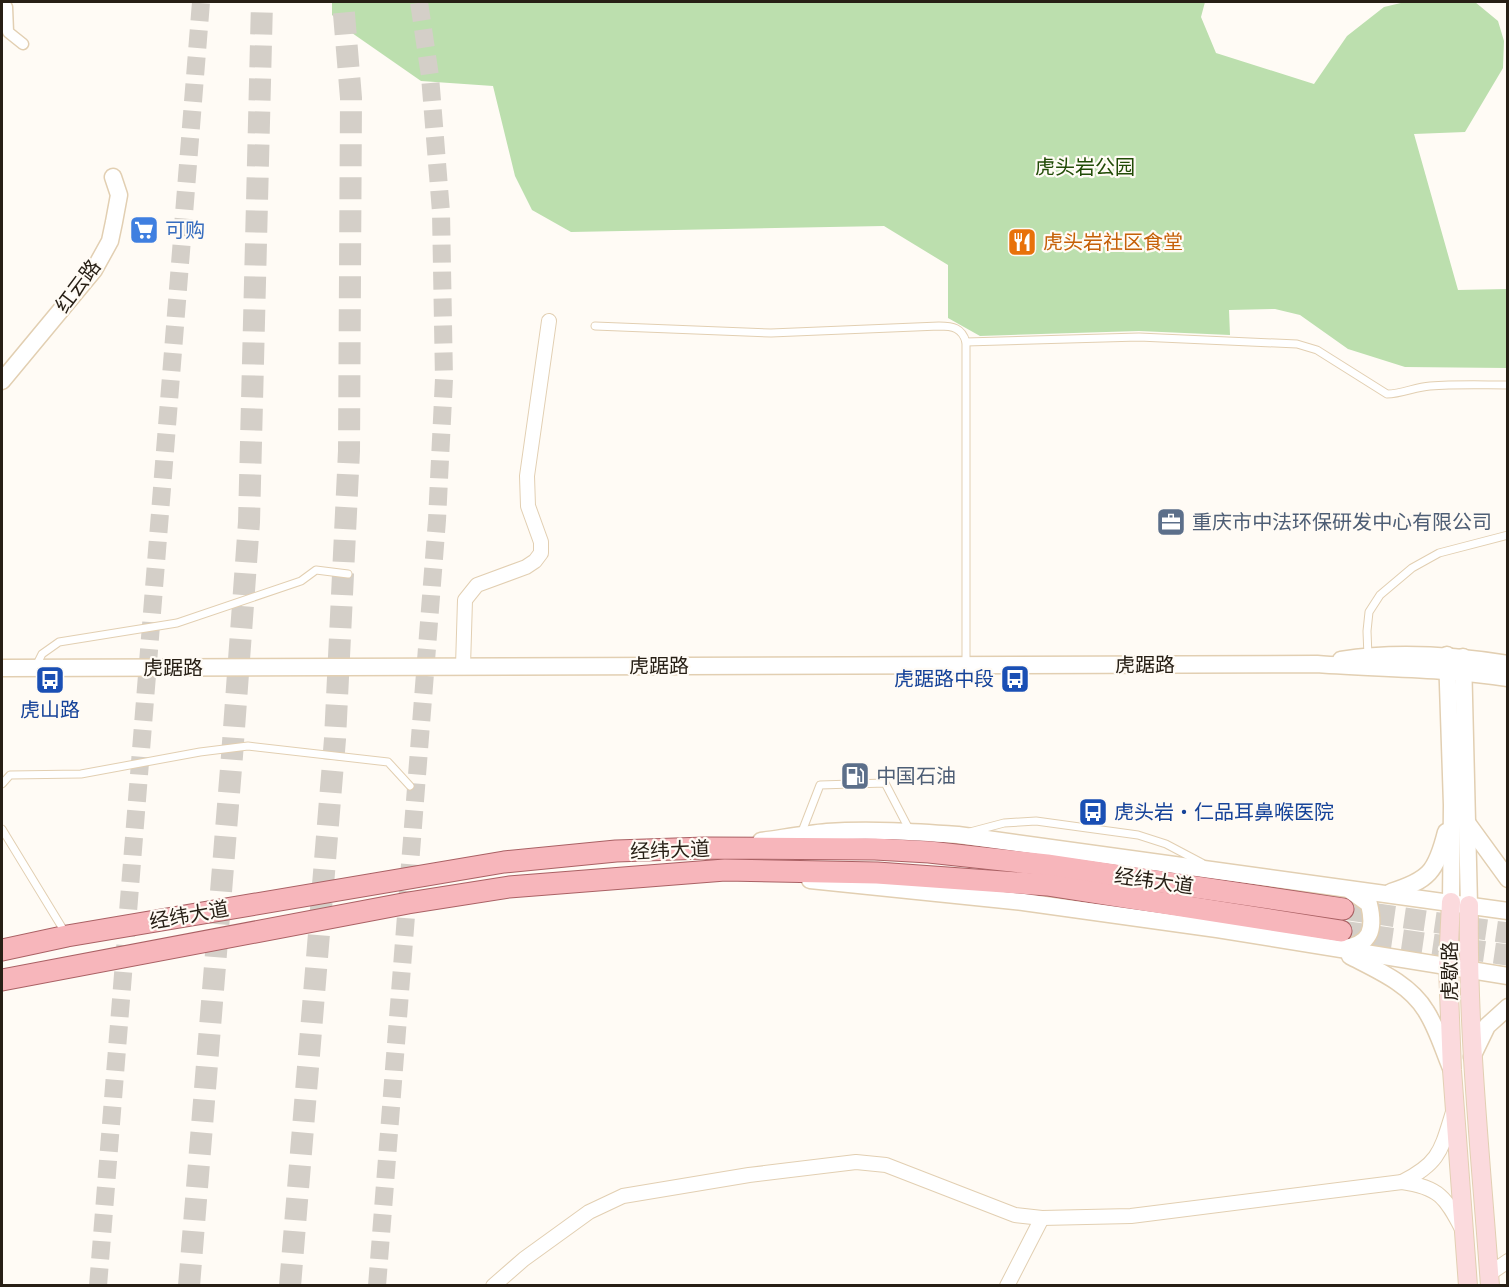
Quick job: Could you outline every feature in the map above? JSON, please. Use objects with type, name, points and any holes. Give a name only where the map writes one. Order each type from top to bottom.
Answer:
[{"type":"main road","name":"经纬大道","points":[[2,950],[67,936],[504,862],[616,851],[705,848],[874,849],[929,852],[1347,900]]},
{"type":"main road","name":"经纬大道","points":[[2,980],[408,903],[509,887],[725,870],[877,873],[1047,885],[1338,940]]},
{"type":"main road","name":"虎歇路","points":[[1460,904],[1448,966],[1452,1070],[1468,1286]]},
{"type":"main road","name":"虎歇路","points":[[1460,904],[1468,970],[1472,1057],[1489,1280]]},
{"type":"street","points":[[4,2],[7,7],[8,32],[23,44]]},
{"type":"street","name":"红云路","points":[[2,381],[94,270],[110,241],[119,195],[113,177]]},
{"type":"street","points":[[463,666],[465,600],[470,591],[477,585],[526,567],[541,553],[541,542],[528,506],[527,476],[549,321]]},
{"type":"street","name":"虎踞路","points":[[2,668],[966,666],[1368,662],[1508,664]]},
{"type":"street","name":"虎踞路","points":[[1456,663],[1508,678]]},
{"type":"street","name":"虎歇路","points":[[1456,663],[1452,805],[1460,904]]},
{"type":"street","name":"虎歇路","points":[[1456,663],[1468,824],[1460,904]]},
{"type":"street","points":[[1347,900],[1387,894],[1416,884],[1429,874],[1441,852],[1452,805]]},
{"type":"street","points":[[1468,824],[1508,879]]},
{"type":"street","points":[[705,848],[826,832],[910,832],[958,835],[1212,869],[1369,904],[1373,922],[1366,939],[1353,947],[1338,940]]},
{"type":"street","points":[[1387,894],[1508,911]]},
{"type":"street","points":[[1338,940],[1448,966],[1508,976]]},
{"type":"street","points":[[1338,940],[1416,998],[1426,1010],[1452,1070]]},
{"type":"street","points":[[1472,1057],[1487,1026],[1508,1006]]},
{"type":"street","points":[[1402,1182],[1426,1169],[1440,1152],[1455,1104]]},
{"type":"street","points":[[493,1286],[524,1259],[589,1212],[623,1196],[749,1174],[856,1162],[886,1165],[1015,1215],[1042,1218],[1131,1216],[1402,1182],[1417,1184],[1439,1194],[1449,1203],[1465,1235]]},
{"type":"street","points":[[1007,1286],[1042,1218]]},
{"type":"street","points":[[1489,1280],[1508,1261]]},
{"type":"lane","points":[[595,327],[771,333],[950,326],[958,329],[966,342],[966,666]]},
{"type":"lane","points":[[966,342],[1139,337],[1297,344],[1317,350],[1387,394],[1430,386],[1508,385]]},
{"type":"lane","points":[[1368,662],[1366,631],[1369,612],[1380,595],[1412,568],[1439,553],[1508,535]]},
{"type":"lane","points":[[34,668],[42,654],[59,642],[177,623],[301,581],[316,570],[348,573]]},
{"type":"lane","points":[[2,784],[10,775],[81,774],[200,752],[248,746],[388,762],[410,786]]},
{"type":"lane","points":[[800,836],[820,785],[885,783],[910,832]]},
{"type":"lane","points":[[958,835],[1019,821],[1036,821],[1138,834],[1166,844],[1212,869]]},
{"type":"lane","points":[[2,829],[67,936]]},
{"type":"green space","name":"虎头岩公园","points":[[332,2],[1205,2],[1201,17],[1216,53],[1314,84],[1347,36],[1384,7],[1405,2],[1475,2],[1498,21],[1504,41],[1503,68],[1465,132],[1414,134],[1458,290],[1507,289],[1507,368],[1405,367],[1348,349],[1300,315],[1275,309],[1229,310],[1230,335],[1139,331],[980,336],[948,318],[948,265],[884,226],[571,232],[532,210],[515,176],[493,86],[421,81],[352,33],[332,15]]},
{"type":"tunnel","points":[[98,1286],[201,2]]},
{"type":"tunnel","points":[[189,1286],[249,522],[262,2]]},
{"type":"tunnel","points":[[290,1286],[335,739],[349,451],[351,98],[343,2]]},
{"type":"tunnel","points":[[377,1286],[437,520],[444,379],[441,212],[430,76],[419,2]]},
{"type":"tunnel","points":[[1343,909],[1508,933]]},
{"type":"tunnel","points":[[1341,931],[1508,955]]},
{"type":"place","name":"可购","points":[[144,230]]},
{"type":"place","name":"虎头岩社区食堂","points":[[1022,242]]},
{"type":"place","name":"重庆市中法环保研发中心有限公司","points":[[1171,522]]},
{"type":"place","name":"虎踞路中段","points":[[1015,679]]},
{"type":"place","name":"虎山路","points":[[50,680]]},
{"type":"place","name":"中国石油","points":[[855,776]]},
{"type":"place","name":"虎头岩‧仁品耳鼻喉医院","points":[[1093,812]]}]
